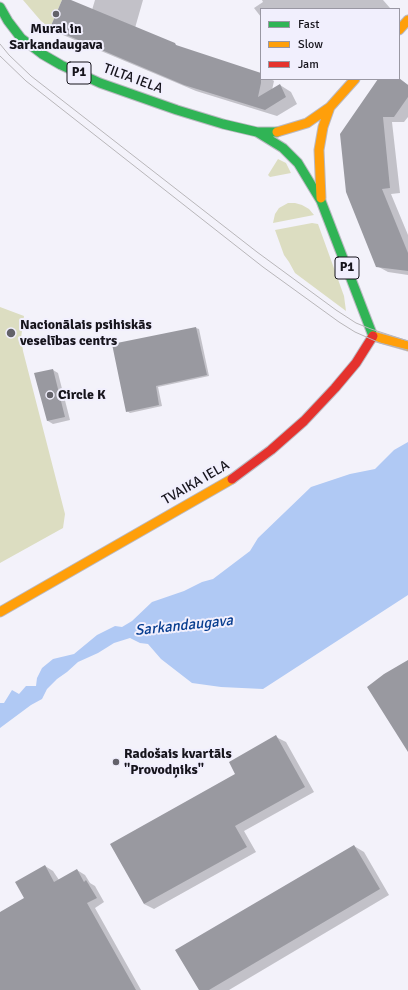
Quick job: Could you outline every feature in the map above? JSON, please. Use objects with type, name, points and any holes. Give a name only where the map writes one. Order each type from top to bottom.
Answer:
[{"type":"main road","name":"TILTA IELA","points":[[0,7],[8,21],[21,38],[42,54],[61,65],[100,83],[177,110],[223,124],[257,132]]},
{"type":"main road","points":[[400,29],[408,20]]},
{"type":"main road","points":[[257,132],[280,132],[307,123],[330,107],[354,80]]},
{"type":"main road","points":[[321,201],[319,150],[323,127],[330,107]]},
{"type":"main road","name":"P1","points":[[257,132],[283,148],[298,163],[321,201],[374,336]]},
{"type":"main road","points":[[374,336],[408,346]]},
{"type":"main road","name":"TVAIKA IELA","points":[[0,612],[241,472],[271,450],[304,420],[335,388],[356,363],[374,336]]},
{"type":"green space","points":[[23,0],[62,0],[50,28],[41,21]]},
{"type":"green space","points":[[278,159],[286,163],[291,173],[270,177],[268,175]]},
{"type":"green space","points":[[288,203],[302,205],[309,209],[314,215],[273,223],[275,214],[279,208]]},
{"type":"green space","points":[[312,223],[318,224],[344,296],[346,311],[295,273],[284,255],[275,230]]},
{"type":"green space","points":[[0,307],[24,316],[21,338],[23,351],[65,514],[63,528],[0,563]]},
{"type":"water","name":"Sarkandaugava","points":[[408,442],[408,595],[263,689],[221,687],[192,683],[161,659],[148,644],[140,643],[130,638],[114,643],[98,653],[78,662],[47,689],[42,699],[31,705],[0,728],[0,703],[4,703],[12,690],[19,694],[26,686],[36,686],[37,678],[42,668],[53,659],[74,654],[97,635],[115,626],[122,627],[132,621],[152,602],[213,579],[250,551],[258,538],[311,487],[350,474],[375,469],[394,450]]},
{"type":"building","points":[[62,0],[71,0],[175,43],[176,45],[260,73],[261,83],[258,97],[280,84],[286,97],[265,110],[184,85],[50,28]]},
{"type":"building","points":[[400,79],[408,85],[408,97],[394,117],[383,117],[390,188],[382,189],[408,253],[408,271],[376,267],[346,192],[340,134],[377,80]]},
{"type":"building","points":[[196,327],[207,375],[156,386],[159,405],[126,412],[112,344]]},
{"type":"building","name":"Circle K","points":[[53,369],[65,417],[47,421],[34,373]]},
{"type":"building","points":[[408,660],[408,752],[367,687],[384,674]]},
{"type":"building","points":[[276,735],[305,787],[235,826],[247,847],[144,904],[110,844],[235,774],[229,762]]},
{"type":"building","points":[[354,845],[380,889],[209,990],[199,990],[175,950]]},
{"type":"building","points":[[45,865],[54,882],[77,869],[84,882],[86,880],[97,898],[87,903],[136,990],[0,990],[0,912],[24,898],[15,882]]},
{"type":"tram line","points":[[0,44],[31,76],[257,252],[336,310],[356,323],[408,341]]},
{"type":"tram line","points":[[0,56],[26,81],[263,267],[339,322],[355,332],[380,343],[408,350]]},
{"type":"traffic: fast","points":[[0,7],[8,21],[21,38],[42,54],[61,65],[100,83],[177,110],[223,124],[257,132],[277,132]]},
{"type":"traffic: fast","points":[[257,132],[283,148],[298,163],[321,201],[373,336]]},
{"type":"traffic: slow","points":[[400,29],[408,20]]},
{"type":"traffic: slow","points":[[277,132],[307,123],[330,107],[354,80]]},
{"type":"traffic: slow","points":[[321,198],[319,150],[323,127],[330,107]]},
{"type":"traffic: slow","points":[[373,336],[408,346]]},
{"type":"traffic: slow","points":[[0,612],[232,479]]},
{"type":"traffic: jam","points":[[232,479],[271,450],[304,421],[356,363],[373,336]]},
{"type":"place","name":"Mural in Sarkandaugava","points":[[56,14]]},
{"type":"place","name":"Nacionālais psihiskās veselības centrs","points":[[11,333]]},
{"type":"place","name":"Circle K","points":[[50,395]]},
{"type":"place","name":"Radošais kvartāls \"Provodņiks\"","points":[[116,762]]}]
